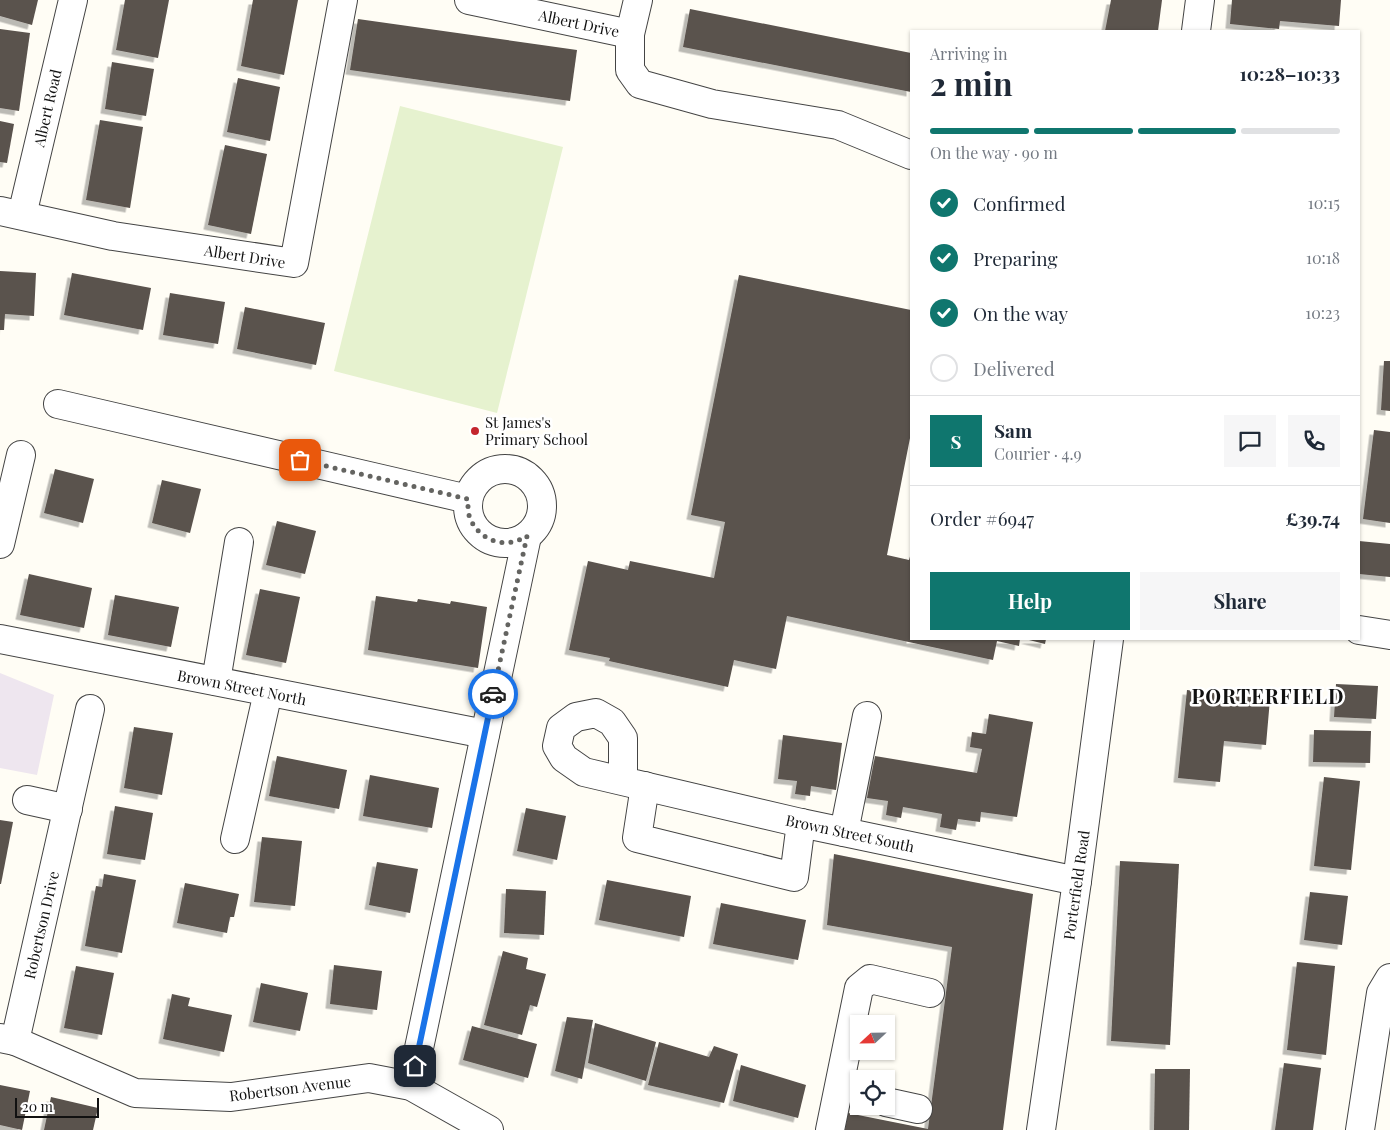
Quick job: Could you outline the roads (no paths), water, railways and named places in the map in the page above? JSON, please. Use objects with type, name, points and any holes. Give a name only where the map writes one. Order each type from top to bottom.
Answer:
[{"type":"street","name":"Albert Road","points":[[11,213],[73,0]]},
{"type":"street","name":"Albert Drive","points":[[11,213],[113,236],[294,263],[343,0]]},
{"type":"street","name":"Albert Drive","points":[[469,0],[630,34]]},
{"type":"street","points":[[638,0],[630,34],[630,70],[640,84],[712,104],[838,125],[910,154]]},
{"type":"street","points":[[1196,30],[1200,0]]},
{"type":"street","points":[[58,404],[468,499]]},
{"type":"street","points":[[0,544],[21,455]]},
{"type":"street","points":[[501,468],[513,469],[533,481],[539,491],[542,503],[541,515],[536,527],[527,536],[516,541],[503,543],[491,540],[480,533],[472,524],[468,512],[468,499],[472,488],[479,478],[501,468]]},
{"type":"street","points":[[411,1086],[527,536]]},
{"type":"street","points":[[216,681],[239,542]]},
{"type":"street","points":[[1360,630],[1390,635]]},
{"type":"street","name":"Brown Street North","points":[[0,639],[485,734]]},
{"type":"street","name":"Porterfield Road","points":[[1041,1130],[1109,640]]},
{"type":"street","points":[[236,839],[268,692]]},
{"type":"street","name":"Robertson Drive","points":[[8,1039],[68,809],[90,709]]},
{"type":"street","points":[[844,832],[867,716]]},
{"type":"street","name":"Brown Street South","points":[[801,823],[794,877],[637,838],[634,784],[801,823],[1077,881]]},
{"type":"street","points":[[26,800],[68,809]]},
{"type":"street","points":[[1360,1130],[1381,993],[1390,978]]},
{"type":"street","points":[[830,1130],[849,1094],[858,988],[870,979],[930,993]]},
{"type":"street","name":"Robertson Avenue","points":[[8,1039],[135,1093],[231,1097],[369,1078],[411,1086],[490,1130]]},
{"type":"street","points":[[895,1104],[918,1109]]},
{"type":"place","name":"St James's Primary School","points":[[475,431]]},
{"type":"district","name":"PORTERFIELD","points":[[1268,695]]}]
